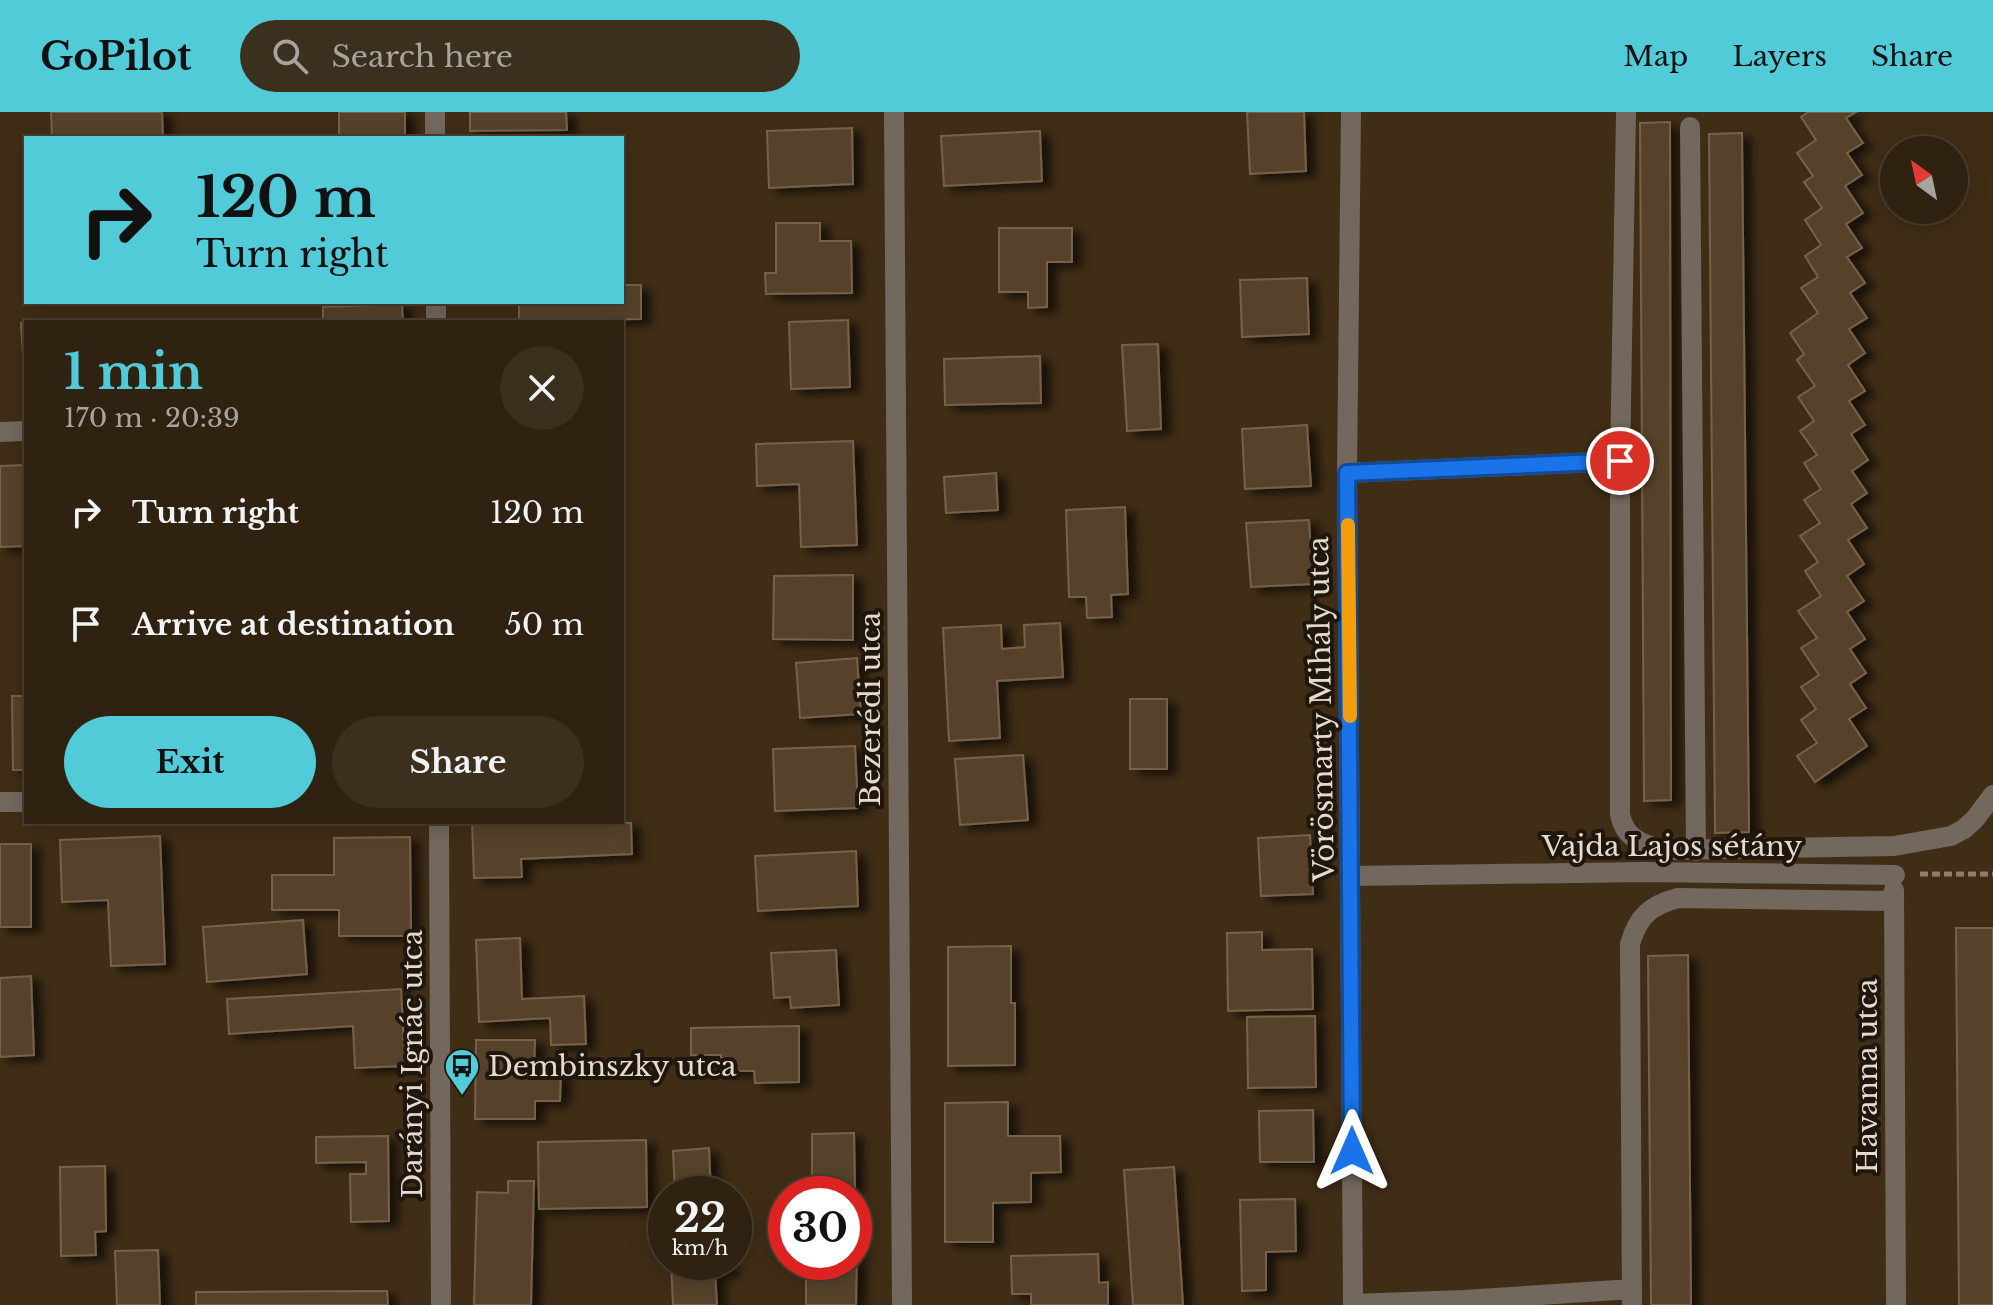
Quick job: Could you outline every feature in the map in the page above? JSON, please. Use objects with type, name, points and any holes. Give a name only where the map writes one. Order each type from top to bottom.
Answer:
[{"type":"street","points":[[435,112],[435,136]]},
{"type":"street","name":"Bezerédi utca","points":[[894,112],[902,1305]]},
{"type":"street","name":"Vörösmarty Mihály utca","points":[[1351,112],[1347,473],[1353,1304]]},
{"type":"street","points":[[1626,112],[1620,461],[1621,823],[1631,837],[1641,843],[1667,850],[1894,846],[1951,836],[1975,819],[1993,795]]},
{"type":"street","points":[[1690,127],[1696,851]]},
{"type":"street","points":[[0,432],[24,431]]},
{"type":"street","points":[[1347,473],[1620,461]]},
{"type":"street","points":[[0,802],[24,802]]},
{"type":"street","name":"Darányi Ignác utca","points":[[439,824],[441,1305]]},
{"type":"street","name":"Havanna utca","points":[[1894,846],[1896,1305]]},
{"type":"street","name":"Vajda Lajos sétány","points":[[1351,876],[1644,872],[1895,875]]},
{"type":"street","points":[[1353,1304],[1632,1297],[1630,944],[1644,914],[1654,905],[1678,898],[1894,901]]},
{"type":"path","points":[[1895,875],[1993,874]]},
{"type":"building","points":[[51,112],[162,112],[163,136],[52,136]]},
{"type":"building","points":[[339,112],[405,112],[405,136],[339,136]]},
{"type":"building","points":[[470,112],[566,112],[567,130],[470,131]]},
{"type":"building","points":[[1247,112],[1304,112],[1306,171],[1250,174]]},
{"type":"building","points":[[1808,112],[1856,112],[1846,118],[1863,143],[1847,153],[1862,175],[1845,186],[1863,213],[1846,224],[1862,248],[1847,257],[1865,283],[1850,293],[1867,318],[1849,329],[1865,353],[1848,365],[1865,391],[1849,401],[1865,425],[1851,434],[1868,460],[1852,471],[1867,493],[1851,504],[1867,528],[1848,540],[1864,564],[1847,576],[1864,601],[1847,612],[1865,639],[1850,649],[1866,673],[1850,684],[1866,708],[1849,719],[1867,746],[1815,782],[1797,756],[1817,743],[1801,720],[1816,709],[1801,687],[1819,675],[1801,648],[1817,638],[1798,611],[1821,596],[1805,571],[1818,562],[1800,536],[1820,523],[1804,500],[1821,489],[1804,463],[1817,455],[1800,431],[1814,421],[1798,397],[1815,386],[1797,360],[1804,354],[1790,333],[1818,313],[1801,288],[1818,277],[1805,256],[1821,245],[1805,220],[1822,208],[1804,182],[1813,176],[1797,153],[1816,140],[1801,117]]},
{"type":"building","points":[[1670,122],[1671,800],[1644,801],[1640,123]]},
{"type":"building","points":[[852,128],[853,184],[769,188],[767,131]]},
{"type":"building","points":[[1040,131],[1042,181],[944,186],[941,136]]},
{"type":"building","points":[[1742,133],[1749,832],[1715,833],[1709,134]]},
{"type":"building","points":[[776,223],[820,223],[820,241],[851,241],[852,293],[766,294],[765,273],[776,273]]},
{"type":"building","points":[[999,228],[1072,228],[1072,262],[1047,262],[1047,307],[1028,308],[1028,292],[999,292]]},
{"type":"building","points":[[1307,278],[1309,334],[1242,337],[1240,280]]},
{"type":"building","points":[[624,285],[641,285],[641,319],[519,320],[519,304],[624,304]]},
{"type":"building","points":[[402,304],[403,320],[323,320],[323,307]]},
{"type":"building","points":[[848,320],[850,387],[791,389],[789,322]]},
{"type":"building","points":[[21,323],[24,323],[24,370]]},
{"type":"building","points":[[1158,344],[1161,429],[1127,431],[1122,345]]},
{"type":"building","points":[[1040,356],[1041,403],[945,405],[944,359]]},
{"type":"building","points":[[1307,425],[1311,486],[1245,489],[1242,429]]},
{"type":"building","points":[[853,441],[857,545],[801,547],[799,484],[757,486],[756,444]]},
{"type":"building","points":[[24,465],[24,546],[0,547],[0,466]]},
{"type":"building","points":[[996,473],[998,510],[946,513],[944,477]]},
{"type":"building","points":[[1125,507],[1128,594],[1111,595],[1112,617],[1087,618],[1086,597],[1069,597],[1066,510]]},
{"type":"building","points":[[1309,520],[1313,584],[1251,587],[1246,523]]},
{"type":"building","points":[[853,575],[853,640],[773,639],[774,576]]},
{"type":"building","points":[[1060,623],[1063,677],[997,681],[1000,738],[949,741],[943,628],[1001,625],[1002,649],[1025,647],[1024,625]]},
{"type":"building","points":[[857,658],[861,714],[800,718],[796,663]]},
{"type":"building","points":[[12,696],[24,696],[24,770],[13,770]]},
{"type":"building","points":[[1130,699],[1167,699],[1167,769],[1130,769]]},
{"type":"building","points":[[855,746],[858,808],[775,811],[773,749]]},
{"type":"building","points":[[1023,755],[1028,820],[960,825],[955,759]]},
{"type":"building","points":[[631,823],[632,854],[521,859],[522,877],[474,878],[472,824]]},
{"type":"building","points":[[1310,835],[1313,894],[1261,896],[1258,838]]},
{"type":"building","points":[[160,836],[165,964],[111,966],[108,900],[62,902],[60,840]]},
{"type":"building","points":[[410,837],[411,936],[339,936],[339,910],[272,910],[272,875],[334,875],[334,838]]},
{"type":"building","points":[[0,844],[31,844],[31,927],[0,927]]},
{"type":"building","points":[[856,851],[858,906],[758,911],[755,856]]},
{"type":"building","points":[[303,920],[307,974],[207,982],[203,927]]},
{"type":"building","points":[[1956,928],[1993,928],[1993,1305],[1959,1305]]},
{"type":"building","points":[[1262,932],[1262,950],[1312,949],[1313,1009],[1228,1011],[1227,933]]},
{"type":"building","points":[[520,938],[522,999],[584,996],[586,1044],[551,1045],[550,1018],[479,1022],[476,940]]},
{"type":"building","points":[[1011,946],[1015,1065],[948,1066],[948,947]]},
{"type":"building","points":[[836,950],[839,1005],[791,1008],[790,997],[774,998],[771,953]]},
{"type":"building","points":[[1688,955],[1691,1305],[1651,1305],[1648,956]]},
{"type":"building","points":[[31,976],[34,1055],[0,1057],[0,978]]},
{"type":"building","points":[[401,989],[405,1066],[355,1068],[353,1026],[229,1034],[227,999]]},
{"type":"building","points":[[1315,1016],[1316,1087],[1248,1088],[1247,1017]]},
{"type":"building","points":[[799,1026],[799,1082],[755,1083],[754,1071],[721,1071],[721,1055],[691,1055],[691,1028]]},
{"type":"building","points":[[476,1040],[535,1040],[534,1070],[561,1071],[560,1101],[535,1101],[535,1119],[475,1119]]},
{"type":"building","points":[[1008,1102],[1008,1136],[1060,1136],[1061,1172],[1031,1173],[1031,1202],[993,1203],[993,1242],[945,1242],[945,1103]]},
{"type":"building","points":[[1313,1110],[1314,1162],[1260,1162],[1259,1111]]},
{"type":"building","points":[[854,1133],[855,1176],[812,1176],[812,1134]]},
{"type":"building","points":[[388,1136],[389,1221],[351,1222],[350,1174],[366,1174],[366,1162],[316,1163],[316,1137]]},
{"type":"building","points":[[646,1140],[647,1207],[539,1209],[538,1142]]},
{"type":"building","points":[[709,1148],[710,1176],[674,1176],[673,1151]]},
{"type":"building","points":[[105,1166],[106,1231],[95,1232],[96,1255],[61,1256],[60,1167]]},
{"type":"building","points":[[1174,1167],[1183,1305],[1133,1305],[1124,1170]]},
{"type":"building","points":[[508,1181],[534,1181],[531,1305],[474,1305],[477,1192],[508,1193]]},
{"type":"building","points":[[1295,1199],[1296,1251],[1266,1252],[1266,1290],[1242,1291],[1240,1200]]},
{"type":"building","points":[[158,1250],[160,1305],[117,1305],[115,1251]]},
{"type":"building","points":[[1098,1254],[1099,1283],[1108,1282],[1108,1305],[1031,1305],[1031,1294],[1012,1294],[1011,1256]]},
{"type":"building","points":[[672,1280],[715,1280],[717,1305],[673,1305]]},
{"type":"building","points":[[806,1280],[856,1280],[856,1305],[806,1305]]},
{"type":"building","points":[[387,1291],[388,1305],[196,1305],[196,1292]]},
{"type":"slow traffic","points":[[1348,525],[1350,716]]},
{"type":"place","name":"Dembinszky utca","points":[[462,1097]]},
{"type":"route","points":[[1352,1151],[1347,473],[1620,461]]}]
